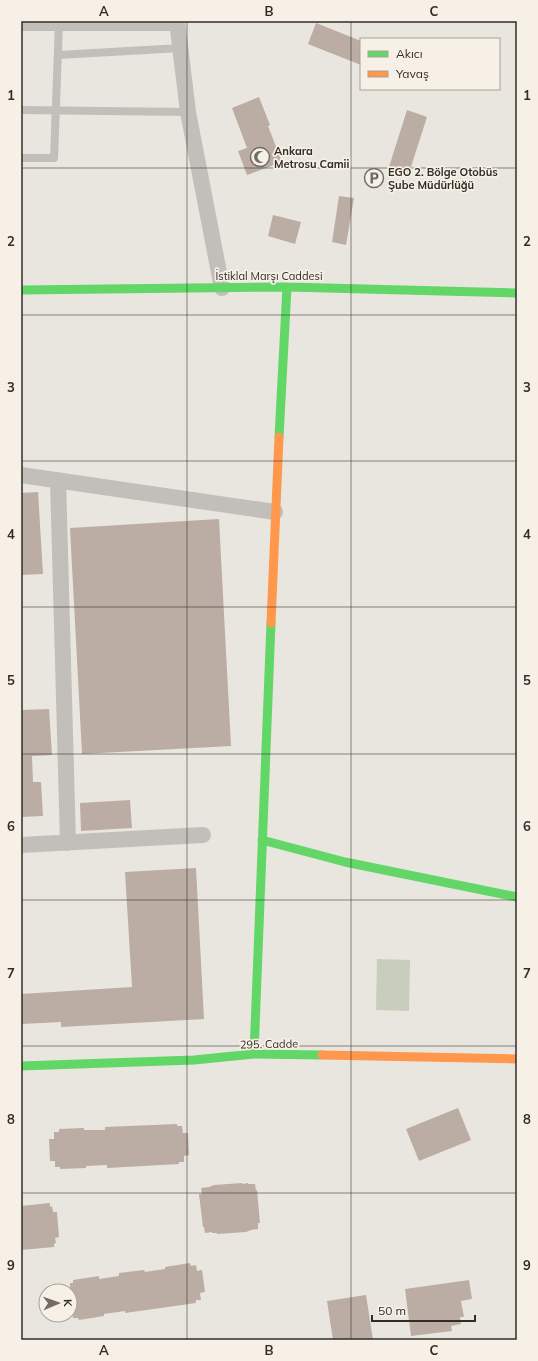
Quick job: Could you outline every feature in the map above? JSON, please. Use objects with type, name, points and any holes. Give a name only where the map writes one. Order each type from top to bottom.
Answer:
[{"type":"street","points":[[21,23],[177,22],[188,112],[222,288]]},
{"type":"street","points":[[254,1054],[275,512],[287,287]]},
{"type":"street","name":"İstiklal Marşı Caddesi","points":[[21,290],[287,287],[517,293]]},
{"type":"street","points":[[21,475],[275,512]]},
{"type":"street","points":[[58,480],[68,843]]},
{"type":"street","points":[[21,845],[203,835]]},
{"type":"street","points":[[262,840],[345,862],[517,897]]},
{"type":"street","name":"295. Cadde","points":[[21,1066],[194,1060],[254,1054],[517,1059]]},
{"type":"lane","points":[[21,158],[54,158],[59,23]]},
{"type":"lane","points":[[58,55],[181,48]]},
{"type":"lane","points":[[21,110],[188,112]]},
{"type":"green space","points":[[377,959],[410,960],[409,1011],[376,1010]]},
{"type":"building","points":[[316,23],[360,41],[360,65],[308,44]]},
{"type":"building","points":[[259,97],[282,162],[247,175],[238,151],[247,148],[232,108]]},
{"type":"building","points":[[407,110],[427,117],[409,173],[389,167]]},
{"type":"building","points":[[339,196],[354,198],[346,245],[332,242]]},
{"type":"building","points":[[273,215],[301,222],[295,244],[268,236]]},
{"type":"building","points":[[38,492],[43,574],[21,575],[21,493]]},
{"type":"building","points":[[219,519],[231,746],[82,754],[70,528]]},
{"type":"building","points":[[49,709],[52,755],[32,756],[33,782],[41,782],[43,816],[21,817],[21,710]]},
{"type":"building","points":[[130,800],[132,828],[81,831],[80,803]]},
{"type":"building","points":[[196,868],[204,1019],[61,1027],[61,1022],[21,1024],[21,994],[132,987],[125,872]]},
{"type":"building","points":[[458,1108],[471,1140],[419,1161],[406,1129]]},
{"type":"building","points":[[177,1124],[177,1126],[182,1126],[183,1133],[188,1133],[189,1155],[184,1156],[184,1162],[179,1162],[179,1164],[107,1168],[107,1165],[86,1166],[86,1168],[60,1169],[60,1167],[55,1167],[55,1161],[50,1161],[49,1139],[54,1139],[54,1132],[59,1132],[59,1129],[84,1128],[84,1130],[105,1130],[105,1127]]},
{"type":"building","points":[[242,1183],[255,1184],[257,1190],[260,1223],[258,1223],[258,1229],[246,1232],[217,1234],[212,1232],[205,1233],[199,1194],[202,1194],[201,1188],[214,1185]]},
{"type":"building","points":[[50,1203],[50,1207],[52,1206],[53,1212],[57,1212],[59,1237],[55,1238],[56,1243],[54,1244],[54,1247],[21,1250],[21,1206]]},
{"type":"building","points":[[190,1263],[191,1266],[196,1265],[197,1271],[202,1270],[205,1292],[200,1293],[201,1300],[196,1300],[196,1303],[125,1313],[125,1311],[104,1314],[104,1316],[79,1320],[78,1283],[73,1283],[73,1280],[99,1276],[99,1279],[119,1276],[119,1273],[144,1270],[145,1272],[165,1269],[165,1267]]},
{"type":"building","points":[[469,1280],[472,1299],[461,1301],[464,1317],[460,1317],[461,1324],[451,1326],[452,1331],[411,1336],[405,1289]]},
{"type":"building","points":[[366,1295],[373,1340],[333,1340],[327,1301]]},
{"type":"traffic: fast","points":[[21,290],[287,287],[517,293]]},
{"type":"traffic: fast","points":[[279,437],[287,287]]},
{"type":"traffic: fast","points":[[254,1054],[271,623]]},
{"type":"traffic: fast","points":[[262,840],[345,862],[517,897]]},
{"type":"traffic: fast","points":[[21,1066],[194,1060],[254,1054],[322,1055]]},
{"type":"traffic: slow","points":[[271,623],[279,437]]},
{"type":"traffic: slow","points":[[322,1055],[517,1059]]},
{"type":"place","name":"Ankara Metrosu Camii","points":[[260,157]]},
{"type":"place","name":"EGO 2. Bölge Otobüs Şube Müdürlüğü","points":[[374,178]]}]
